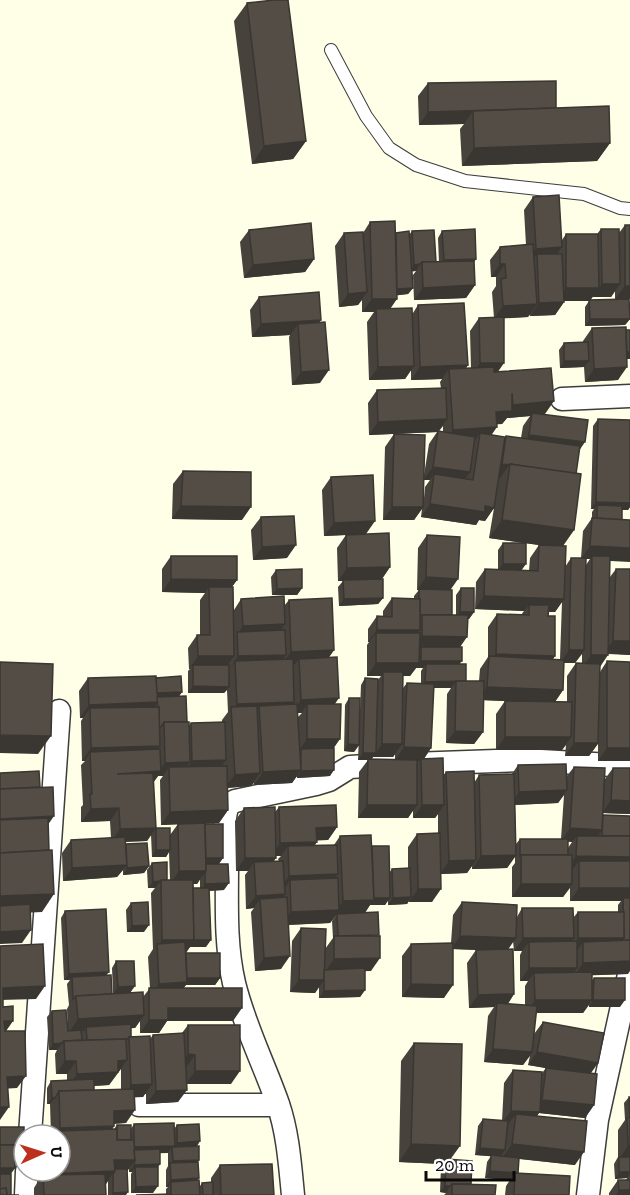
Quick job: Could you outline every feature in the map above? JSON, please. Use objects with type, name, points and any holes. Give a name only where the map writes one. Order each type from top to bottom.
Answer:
[{"type":"street","points":[[562,399],[630,396]]},
{"type":"street","points":[[31,1123],[58,711]]},
{"type":"street","points":[[293,1195],[289,1153],[278,1106],[234,982],[227,934],[227,846],[224,814],[228,805],[236,801],[329,780],[350,767],[523,760],[630,766]]},
{"type":"street","points":[[588,1195],[597,1120],[630,970]]},
{"type":"street","points":[[139,1105],[278,1106]]},
{"type":"lane","points":[[331,50],[366,116],[389,148],[416,165],[465,181],[584,194],[620,208],[630,209]]},
{"type":"building","points":[[288,0],[306,141],[264,146],[247,3]]},
{"type":"building","points":[[556,81],[556,108],[428,112],[428,83]]},
{"type":"building","points":[[609,106],[610,143],[474,148],[473,111]]},
{"type":"building","points":[[559,195],[562,247],[536,249],[533,197]]},
{"type":"building","points":[[395,221],[397,299],[372,299],[370,222]]},
{"type":"building","points":[[311,223],[314,259],[253,265],[249,230]]},
{"type":"building","points":[[625,225],[630,225],[630,286],[625,286]]},
{"type":"building","points":[[475,229],[476,259],[444,260],[442,231]]},
{"type":"building","points":[[601,229],[619,229],[620,284],[602,284]]},
{"type":"building","points":[[434,230],[436,262],[422,262],[414,265],[412,231]]},
{"type":"building","points":[[409,231],[413,288],[397,289],[396,233]]},
{"type":"building","points":[[363,232],[367,292],[348,294],[344,233]]},
{"type":"building","points":[[566,234],[598,234],[599,288],[566,288]]},
{"type":"building","points":[[533,244],[537,304],[503,306],[501,279],[506,278],[505,264],[500,264],[500,247]]},
{"type":"building","points":[[537,254],[562,254],[564,302],[539,303]]},
{"type":"building","points":[[474,261],[475,285],[423,288],[422,262]]},
{"type":"building","points":[[319,292],[321,320],[261,324],[259,297]]},
{"type":"building","points":[[629,299],[630,319],[590,319],[589,300]]},
{"type":"building","points":[[464,303],[468,365],[420,367],[418,305]]},
{"type":"building","points":[[412,308],[414,366],[378,367],[376,309]]},
{"type":"building","points":[[504,317],[504,363],[480,363],[479,318]]},
{"type":"building","points":[[325,322],[329,370],[301,372],[298,324]]},
{"type":"building","points":[[626,327],[627,367],[594,369],[592,328]]},
{"type":"building","points":[[626,330],[630,330],[630,352],[627,352]]},
{"type":"building","points":[[588,342],[589,361],[564,361],[564,343]]},
{"type":"building","points":[[494,367],[494,372],[551,368],[554,401],[513,405],[512,393],[512,411],[496,412],[497,427],[453,430],[449,369]]},
{"type":"building","points":[[446,388],[447,419],[378,422],[377,390]]},
{"type":"building","points":[[532,413],[588,420],[585,442],[529,435]]},
{"type":"building","points":[[598,419],[630,420],[630,503],[596,502]]},
{"type":"building","points":[[438,431],[475,437],[470,472],[433,467]]},
{"type":"building","points":[[480,433],[505,437],[494,508],[485,506],[485,512],[430,504],[434,474],[473,480]]},
{"type":"building","points":[[394,434],[425,435],[423,507],[392,507]]},
{"type":"building","points":[[506,436],[580,446],[576,474],[502,464]]},
{"type":"building","points":[[510,464],[581,474],[574,530],[502,520]]},
{"type":"building","points":[[183,471],[251,472],[251,507],[181,506]]},
{"type":"building","points":[[373,475],[375,521],[334,523],[331,477]]},
{"type":"building","points":[[597,505],[622,506],[622,520],[597,518]]},
{"type":"building","points":[[294,516],[296,545],[262,547],[261,517]]},
{"type":"building","points":[[592,518],[630,520],[630,548],[590,546]]},
{"type":"building","points":[[389,533],[390,567],[347,568],[346,535]]},
{"type":"building","points":[[427,535],[460,537],[458,579],[426,577]]},
{"type":"building","points":[[503,543],[526,543],[526,564],[503,564]]},
{"type":"building","points":[[539,545],[566,546],[564,599],[484,596],[485,569],[538,571]]},
{"type":"building","points":[[171,556],[237,556],[237,580],[171,579]]},
{"type":"building","points":[[592,556],[610,556],[608,655],[591,655]]},
{"type":"building","points":[[571,558],[586,558],[584,650],[569,650]]},
{"type":"building","points":[[302,569],[302,588],[277,589],[276,570]]},
{"type":"building","points":[[616,569],[630,569],[630,641],[613,641]]},
{"type":"building","points":[[383,579],[383,598],[344,599],[343,580]]},
{"type":"building","points":[[209,587],[233,587],[234,656],[198,656],[197,635],[210,635]]},
{"type":"building","points":[[461,588],[474,588],[474,612],[460,612]]},
{"type":"building","points":[[419,589],[452,590],[452,615],[422,615],[420,617]]},
{"type":"building","points":[[284,596],[285,624],[243,626],[241,599]]},
{"type":"building","points":[[332,598],[334,650],[291,652],[289,600]]},
{"type":"building","points":[[392,598],[420,599],[420,630],[377,630],[377,616],[392,617]]},
{"type":"building","points":[[529,605],[549,605],[548,616],[555,616],[555,656],[496,654],[497,614],[529,615]]},
{"type":"building","points":[[422,615],[468,615],[467,637],[422,636]]},
{"type":"building","points":[[285,630],[286,655],[238,656],[237,632]]},
{"type":"building","points":[[376,633],[420,633],[419,663],[376,663]]},
{"type":"building","points":[[421,647],[462,647],[462,661],[421,661]]},
{"type":"building","points":[[489,656],[564,660],[563,690],[487,687]]},
{"type":"building","points":[[337,657],[339,698],[301,700],[299,659]]},
{"type":"building","points":[[293,659],[294,702],[237,704],[235,661]]},
{"type":"building","points":[[607,661],[630,662],[630,748],[607,748]]},
{"type":"building","points":[[0,662],[53,664],[51,736],[0,735]]},
{"type":"building","points":[[576,663],[600,664],[598,743],[574,743]]},
{"type":"building","points":[[426,664],[466,664],[466,681],[425,682]]},
{"type":"building","points":[[193,665],[229,665],[229,687],[193,686]]},
{"type":"building","points":[[383,672],[403,672],[402,744],[382,744]]},
{"type":"building","points":[[156,676],[158,702],[89,705],[88,678]]},
{"type":"building","points":[[181,676],[182,692],[157,693],[156,678]]},
{"type":"building","points":[[365,678],[378,679],[376,753],[363,753]]},
{"type":"building","points":[[456,681],[484,681],[483,732],[455,731]]},
{"type":"building","points":[[407,683],[434,684],[431,748],[404,747]]},
{"type":"building","points":[[186,696],[187,722],[164,722],[159,727],[157,697]]},
{"type":"building","points":[[349,698],[360,698],[359,745],[348,744]]},
{"type":"building","points":[[505,701],[572,702],[571,737],[505,737]]},
{"type":"building","points":[[297,704],[301,770],[263,772],[259,706]]},
{"type":"building","points":[[307,704],[341,704],[340,739],[307,739]]},
{"type":"building","points":[[257,706],[260,773],[235,775],[231,707]]},
{"type":"building","points":[[159,707],[160,746],[91,748],[90,708]]},
{"type":"building","points":[[164,722],[189,722],[190,762],[165,763]]},
{"type":"building","points":[[225,722],[226,760],[192,761],[191,723]]},
{"type":"building","points":[[334,748],[334,770],[301,771],[301,749]]},
{"type":"building","points":[[160,749],[161,771],[117,774],[153,773],[156,828],[120,829],[119,808],[91,809],[90,752]]},
{"type":"building","points":[[443,758],[444,805],[422,805],[421,759]]},
{"type":"building","points":[[368,759],[417,760],[417,805],[367,805]]},
{"type":"building","points":[[566,764],[567,790],[519,792],[518,765]]},
{"type":"building","points":[[227,766],[228,810],[170,812],[169,767]]},
{"type":"building","points":[[574,767],[605,768],[602,830],[570,828]]},
{"type":"building","points":[[613,768],[630,768],[630,801],[611,800]]},
{"type":"building","points":[[39,771],[40,787],[0,789],[0,773]]},
{"type":"building","points":[[474,771],[476,860],[449,861],[446,772]]},
{"type":"building","points":[[514,774],[516,855],[481,856],[479,775]]},
{"type":"building","points":[[53,787],[54,816],[0,819],[0,789]]},
{"type":"building","points":[[336,805],[337,827],[316,828],[317,842],[280,843],[279,807]]},
{"type":"building","points":[[275,807],[276,858],[245,858],[244,808]]},
{"type":"building","points":[[603,815],[630,816],[630,836],[602,836]]},
{"type":"building","points":[[48,818],[49,850],[0,853],[0,820]]},
{"type":"building","points":[[205,823],[206,871],[179,871],[178,824]]},
{"type":"building","points":[[205,824],[223,824],[223,858],[206,858]]},
{"type":"building","points":[[156,828],[170,828],[170,850],[156,850]]},
{"type":"building","points":[[440,833],[441,889],[418,889],[417,834]]},
{"type":"building","points":[[371,835],[374,900],[343,901],[340,836]]},
{"type":"building","points":[[577,836],[630,836],[630,857],[576,856]]},
{"type":"building","points":[[125,837],[127,865],[72,868],[71,840]]},
{"type":"building","points":[[520,839],[568,839],[568,855],[520,856]]},
{"type":"building","points":[[147,843],[149,866],[127,868],[126,844]]},
{"type":"building","points":[[337,845],[338,874],[289,876],[288,846]]},
{"type":"building","points":[[372,846],[389,846],[390,898],[374,898]]},
{"type":"building","points":[[52,850],[54,894],[0,896],[0,853]]},
{"type":"building","points":[[521,855],[572,855],[572,884],[521,884]]},
{"type":"building","points":[[283,861],[285,894],[256,896],[254,862]]},
{"type":"building","points":[[579,861],[630,861],[630,888],[579,888]]},
{"type":"building","points":[[167,862],[167,880],[153,882],[152,863]]},
{"type":"building","points":[[206,864],[228,864],[229,883],[205,884]]},
{"type":"building","points":[[410,868],[411,897],[393,898],[392,869]]},
{"type":"building","points":[[338,878],[339,910],[291,912],[290,880]]},
{"type":"building","points":[[161,880],[193,880],[194,940],[162,940]]},
{"type":"building","points":[[193,888],[209,888],[211,940],[194,940]]},
{"type":"building","points":[[287,897],[290,956],[264,958],[260,899]]},
{"type":"building","points":[[623,898],[630,898],[630,940],[622,941],[624,938]]},
{"type":"building","points":[[148,902],[149,925],[132,926],[131,903]]},
{"type":"building","points":[[462,902],[517,905],[516,938],[460,936]]},
{"type":"building","points":[[30,904],[31,930],[0,932],[0,906]]},
{"type":"building","points":[[522,908],[573,908],[574,938],[523,938]]},
{"type":"building","points":[[106,909],[109,972],[69,974],[65,911]]},
{"type":"building","points":[[378,912],[379,935],[338,936],[337,914]]},
{"type":"building","points":[[578,912],[624,912],[624,938],[578,938]]},
{"type":"building","points":[[301,928],[326,929],[324,980],[299,980]]},
{"type":"building","points":[[334,936],[380,936],[380,958],[334,959]]},
{"type":"building","points":[[630,940],[630,961],[583,963],[583,942]]},
{"type":"building","points":[[577,941],[577,968],[529,968],[529,942]]},
{"type":"building","points":[[185,942],[187,982],[159,984],[157,944]]},
{"type":"building","points":[[453,943],[453,985],[411,984],[411,944]]},
{"type":"building","points":[[43,944],[45,986],[3,988],[3,1007],[13,1006],[13,1021],[4,1021],[5,1031],[25,1031],[26,1076],[7,1077],[9,1107],[0,1107],[0,946]]},
{"type":"building","points":[[513,949],[514,994],[478,995],[476,950]]},
{"type":"building","points":[[186,953],[220,953],[220,978],[187,978]]},
{"type":"building","points":[[116,961],[134,961],[135,986],[118,987]]},
{"type":"building","points":[[365,968],[365,990],[324,991],[324,970]]},
{"type":"building","points":[[592,972],[592,1000],[535,1000],[534,973]]},
{"type":"building","points":[[111,975],[112,994],[76,996],[73,999],[72,977]]},
{"type":"building","points":[[594,978],[625,978],[625,1000],[593,1000]]},
{"type":"building","points":[[149,988],[242,988],[242,1008],[168,1008],[168,1020],[149,1020]]},
{"type":"building","points":[[143,992],[144,1015],[78,1019],[76,996]]},
{"type":"building","points":[[497,1003],[537,1006],[532,1052],[493,1049]]},
{"type":"building","points":[[66,1010],[68,1031],[81,1030],[82,1040],[53,1044],[52,1011]]},
{"type":"building","points":[[543,1022],[604,1033],[598,1063],[537,1052]]},
{"type":"building","points":[[131,1024],[131,1036],[126,1040],[87,1040],[86,1027]]},
{"type":"building","points":[[188,1025],[240,1025],[240,1071],[195,1071],[195,1055],[188,1054]]},
{"type":"building","points":[[184,1033],[187,1090],[156,1091],[153,1035]]},
{"type":"building","points":[[150,1036],[152,1084],[131,1085],[129,1037]]},
{"type":"building","points":[[126,1039],[127,1060],[118,1061],[118,1072],[77,1074],[76,1061],[65,1061],[64,1041]]},
{"type":"building","points":[[414,1043],[462,1044],[460,1146],[411,1144]]},
{"type":"building","points":[[546,1068],[597,1074],[594,1105],[542,1100]]},
{"type":"building","points":[[513,1070],[542,1072],[540,1112],[511,1111]]},
{"type":"building","points":[[94,1079],[94,1090],[59,1091],[55,1098],[52,1098],[51,1081]]},
{"type":"building","points":[[134,1089],[135,1110],[114,1111],[114,1126],[72,1128],[72,1123],[60,1123],[59,1091]]},
{"type":"building","points":[[516,1114],[587,1121],[584,1152],[512,1144]]},
{"type":"building","points":[[630,1117],[630,1146],[628,1146],[627,1118]]},
{"type":"building","points":[[483,1119],[508,1121],[505,1150],[480,1148]]},
{"type":"building","points":[[174,1123],[175,1146],[134,1147],[134,1124]]},
{"type":"building","points":[[199,1124],[200,1141],[177,1143],[177,1125]]},
{"type":"building","points":[[117,1125],[131,1125],[131,1140],[117,1140]]},
{"type":"building","points":[[0,1127],[12,1127],[12,1145],[0,1145]]},
{"type":"building","points":[[117,1129],[117,1140],[134,1140],[135,1160],[114,1160],[115,1171],[72,1173],[72,1131]]},
{"type":"building","points":[[0,1145],[12,1145],[12,1168],[0,1168]]},
{"type":"building","points":[[199,1146],[199,1160],[173,1161],[172,1147]]},
{"type":"building","points":[[160,1149],[160,1164],[134,1165],[134,1150]]},
{"type":"building","points":[[491,1155],[519,1158],[518,1173],[490,1171]]},
{"type":"building","points":[[619,1157],[630,1157],[630,1172],[619,1172]]},
{"type":"building","points":[[446,1159],[472,1161],[471,1184],[445,1186]]},
{"type":"building","points":[[198,1162],[199,1178],[171,1180],[170,1163]]},
{"type":"building","points":[[272,1164],[274,1195],[221,1195],[220,1165]]},
{"type":"building","points":[[135,1167],[158,1167],[158,1186],[136,1187]]},
{"type":"building","points":[[115,1169],[127,1169],[128,1192],[113,1193]]},
{"type":"building","points":[[515,1173],[570,1176],[569,1195],[514,1195]]},
{"type":"building","points":[[0,1174],[11,1174],[11,1195],[7,1195],[6,1188],[0,1189]]},
{"type":"building","points":[[105,1174],[106,1195],[44,1195],[43,1183],[72,1183],[72,1175]]},
{"type":"building","points":[[199,1180],[200,1195],[171,1195],[171,1182]]},
{"type":"building","points":[[618,1180],[630,1180],[630,1190],[619,1190]]},
{"type":"building","points":[[213,1182],[213,1195],[203,1195],[202,1183]]},
{"type":"building","points":[[452,1184],[496,1185],[495,1195],[452,1195]]},
{"type":"building","points":[[6,1188],[7,1195],[0,1195],[0,1189]]}]
